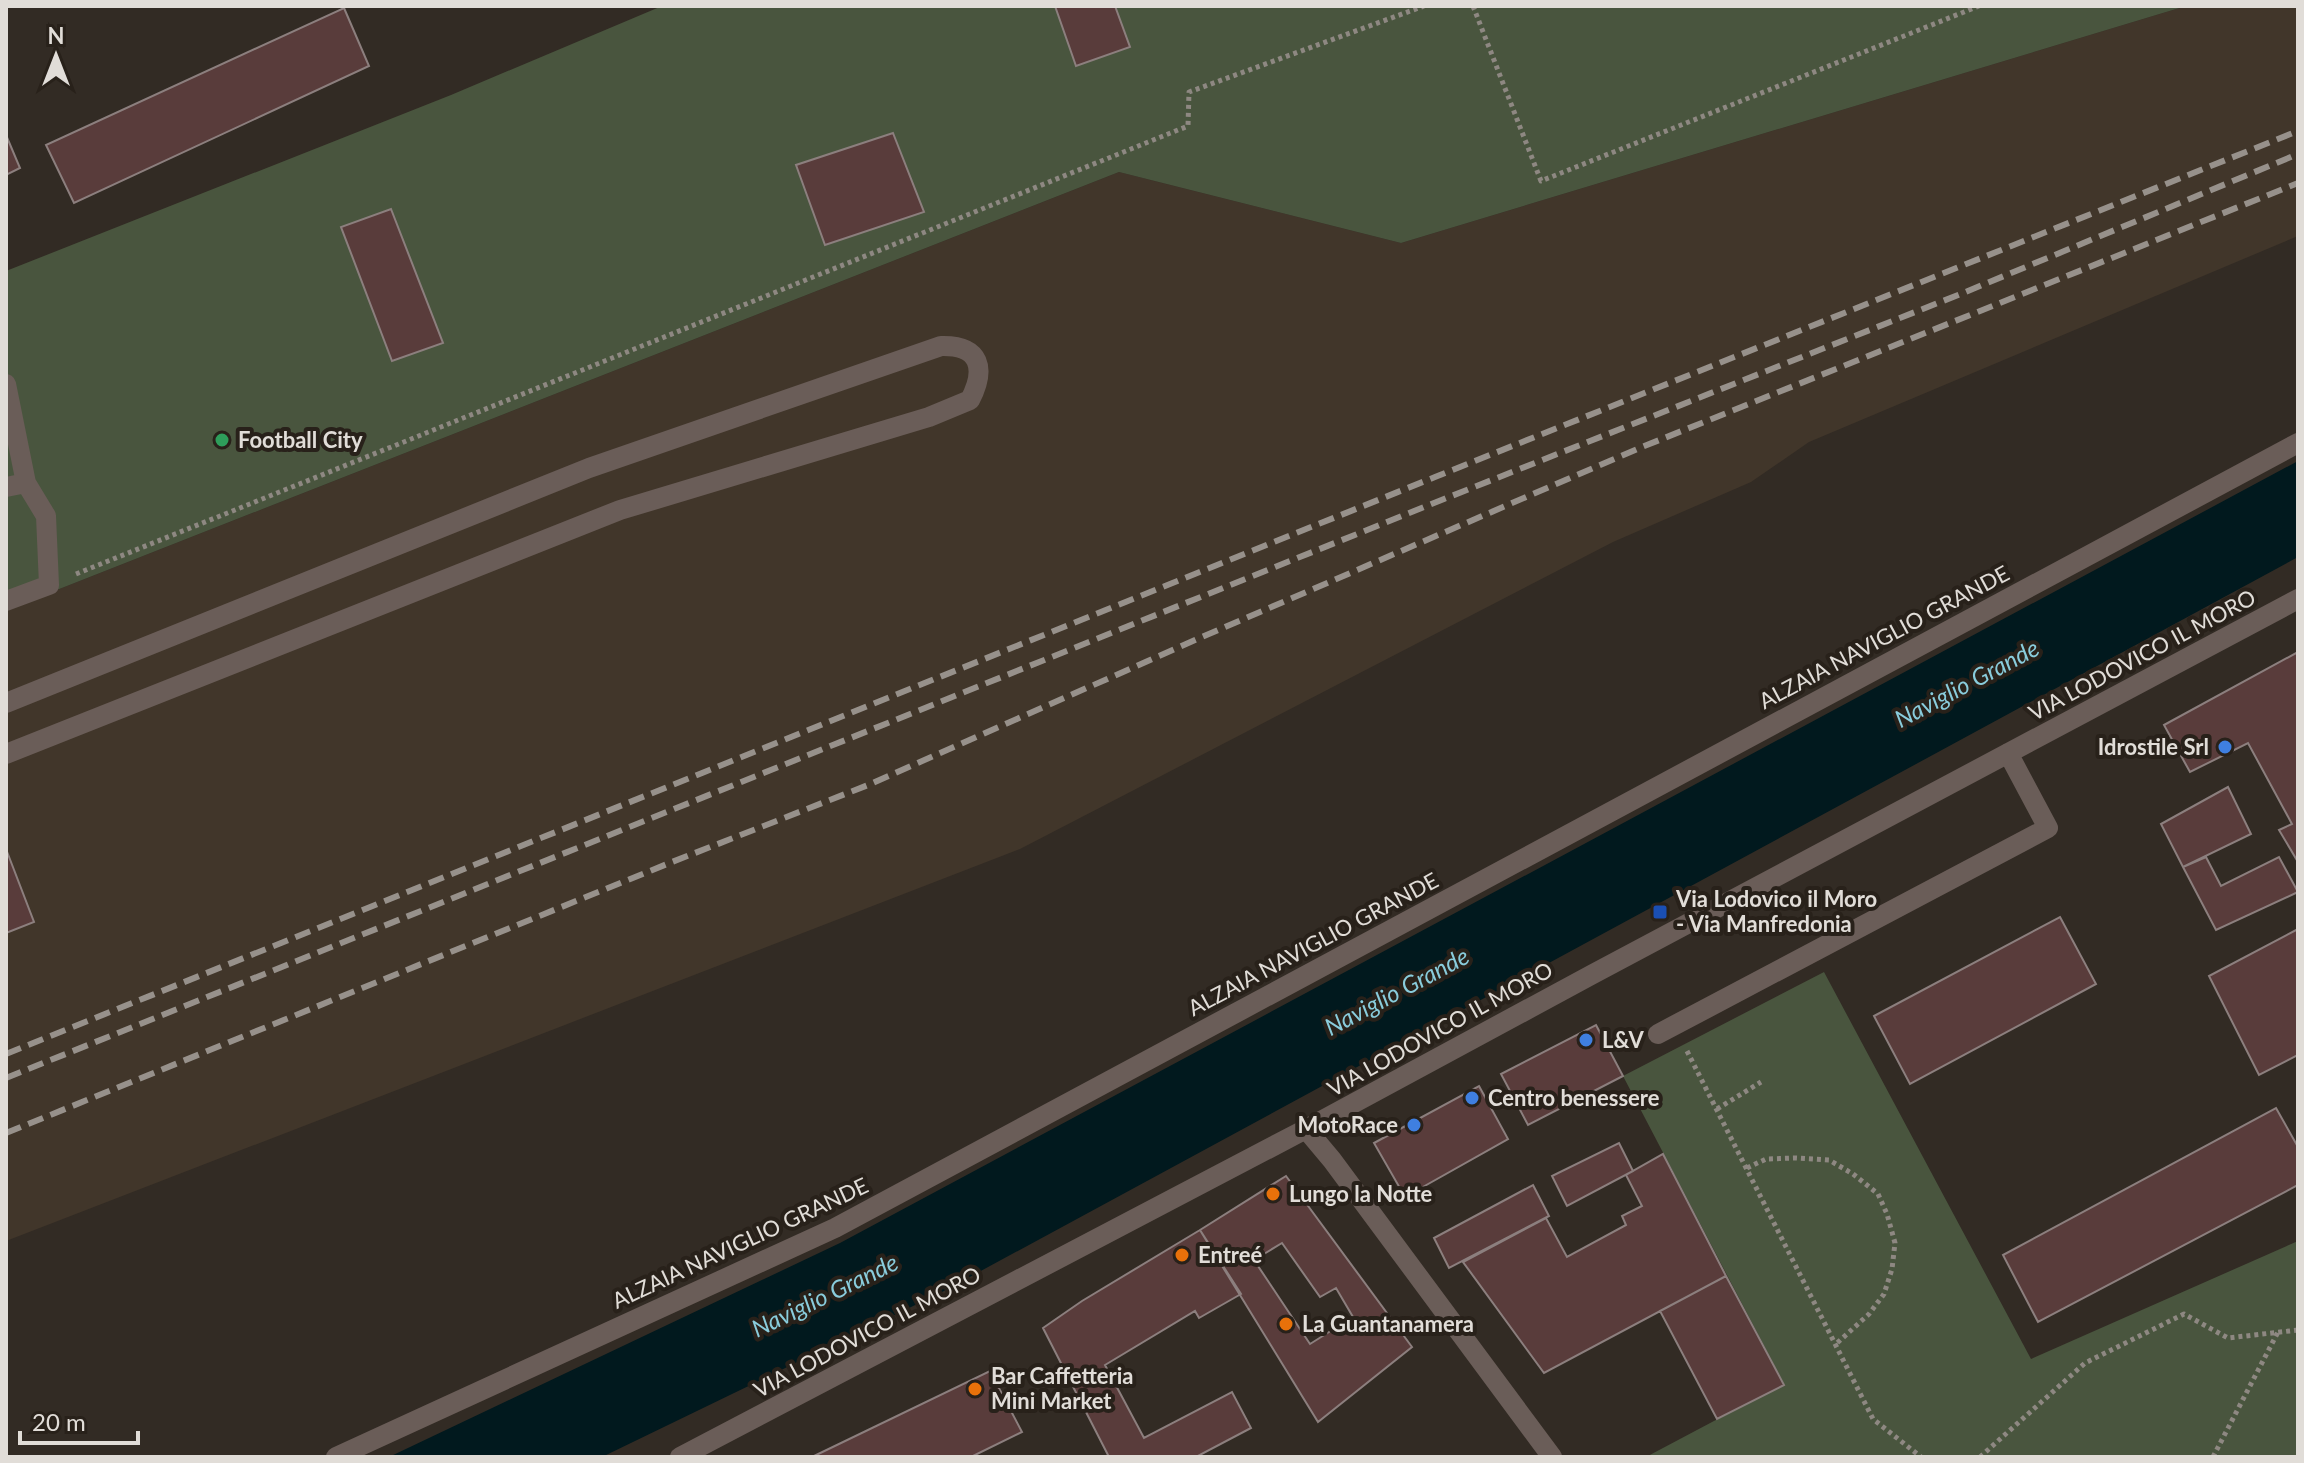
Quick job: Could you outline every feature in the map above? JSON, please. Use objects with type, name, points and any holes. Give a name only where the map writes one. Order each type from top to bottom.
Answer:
[{"type":"street","points":[[6,703],[560,479],[941,346],[960,345],[973,354],[979,368],[979,383],[970,400],[929,417],[620,510],[6,754]]},
{"type":"street","points":[[6,384],[16,485],[46,516],[49,585],[6,601]]},
{"type":"street","name":"ALZAIA NAVIGLIO GRANDE","points":[[336,1457],[835,1228],[2298,443]]},
{"type":"street","name":"VIA LODOVICO IL MORO","points":[[680,1457],[1306,1129],[2298,599]]},
{"type":"street","points":[[1666,1030],[2048,828],[2008,753]]},
{"type":"street","points":[[1306,1129],[1552,1457]]},
{"type":"path","points":[[49,585],[1188,126],[1189,92],[1424,6]]},
{"type":"path","points":[[1473,6],[1541,181],[1979,6]]},
{"type":"path","points":[[1666,1030],[1717,1109],[1873,1419],[1921,1457]]},
{"type":"path","points":[[1717,1109],[1761,1082]]},
{"type":"path","points":[[1747,1168],[1766,1159],[1829,1160],[1878,1194],[1895,1243],[1892,1269],[1884,1294],[1869,1314],[1836,1344]]},
{"type":"path","points":[[1980,1457],[2085,1363],[2184,1314],[2228,1338],[2298,1330]]},
{"type":"path","points":[[2213,1457],[2278,1332]]},
{"type":"shaded area","points":[[2186,6],[2298,6],[2298,236],[1809,442],[1751,482],[1613,542],[1020,849],[6,1241],[6,610],[1119,172],[1401,243]]},
{"type":"green space","name":"Football City","points":[[662,6],[2186,6],[1401,243],[1119,172],[6,610],[6,271],[451,95]]},
{"type":"green space","points":[[1824,972],[2031,1359],[2298,1241],[2298,1457],[1646,1457],[1784,1384],[1623,1076]]},
{"type":"water","name":"Naviglio Grande","points":[[2298,461],[2298,557],[942,1292],[602,1457],[389,1457],[840,1243]]},
{"type":"building","points":[[1055,6],[1115,6],[1130,47],[1076,66]]},
{"type":"building","points":[[344,8],[369,66],[74,203],[46,145]]},
{"type":"building","points":[[893,133],[924,212],[825,245],[796,165]]},
{"type":"building","points":[[6,135],[20,168],[6,175]]},
{"type":"building","points":[[391,209],[443,343],[392,361],[341,227]]},
{"type":"building","points":[[2298,652],[2298,862],[2279,830],[2292,824],[2248,743],[2190,772],[2164,725]]},
{"type":"building","points":[[2228,787],[2251,834],[2183,867],[2161,824]]},
{"type":"building","points":[[6,849],[34,922],[6,933]]},
{"type":"building","points":[[2206,857],[2221,886],[2279,857],[2298,892],[2216,930],[2183,867]]},
{"type":"building","points":[[2060,917],[2096,984],[1910,1084],[1874,1016]]},
{"type":"building","points":[[2298,929],[2298,1055],[2259,1075],[2209,976]]},
{"type":"building","points":[[1596,1025],[1623,1076],[1528,1125],[1501,1074]]},
{"type":"building","points":[[1479,1086],[1508,1139],[1405,1197],[1374,1143]]},
{"type":"building","points":[[2276,1108],[2298,1147],[2298,1185],[2038,1322],[2003,1255]]},
{"type":"building","points":[[1619,1143],[1633,1171],[1567,1206],[1552,1176]]},
{"type":"building","points":[[1663,1154],[1726,1276],[1544,1373],[1463,1262],[1546,1218],[1567,1257],[1626,1225],[1622,1216],[1642,1206],[1626,1175]]},
{"type":"building","points":[[1286,1176],[1412,1347],[1318,1422],[1200,1230]],"holes":[[[1282,1243],[1320,1297],[1336,1288],[1353,1317],[1310,1344],[1254,1260]]]},
{"type":"building","points":[[1533,1185],[1549,1216],[1449,1268],[1434,1238]]},
{"type":"building","points":[[1200,1230],[1241,1294],[1199,1318],[1195,1311],[1105,1365],[1144,1438],[1232,1392],[1251,1428],[1196,1457],[1109,1457],[1043,1328]]},
{"type":"building","points":[[1726,1276],[1784,1385],[1717,1419],[1660,1311]]},
{"type":"building","points":[[990,1371],[1022,1432],[971,1457],[812,1457]]},
{"type":"railway","points":[[6,1054],[2298,131]]},
{"type":"railway","points":[[6,1078],[1963,293],[2298,154]]},
{"type":"railway","points":[[6,1133],[868,785],[1642,447],[2298,183]]},
{"type":"place","name":"Football City","points":[[222,440]]},
{"type":"place","name":"Idrostile Srl","points":[[2225,747]]},
{"type":"place","name":"Via Lodovico il Moro - Via Manfredonia","points":[[1660,912]]},
{"type":"place","name":"L&V","points":[[1586,1040]]},
{"type":"place","name":"Centro benessere","points":[[1472,1098]]},
{"type":"place","name":"MotoRace","points":[[1414,1125]]},
{"type":"place","name":"Lungo la Notte","points":[[1273,1194]]},
{"type":"place","name":"Entreé","points":[[1182,1255]]},
{"type":"place","name":"La Guantanamera","points":[[1286,1324]]},
{"type":"place","name":"Bar Caffetteria Mini Market","points":[[975,1389]]}]
